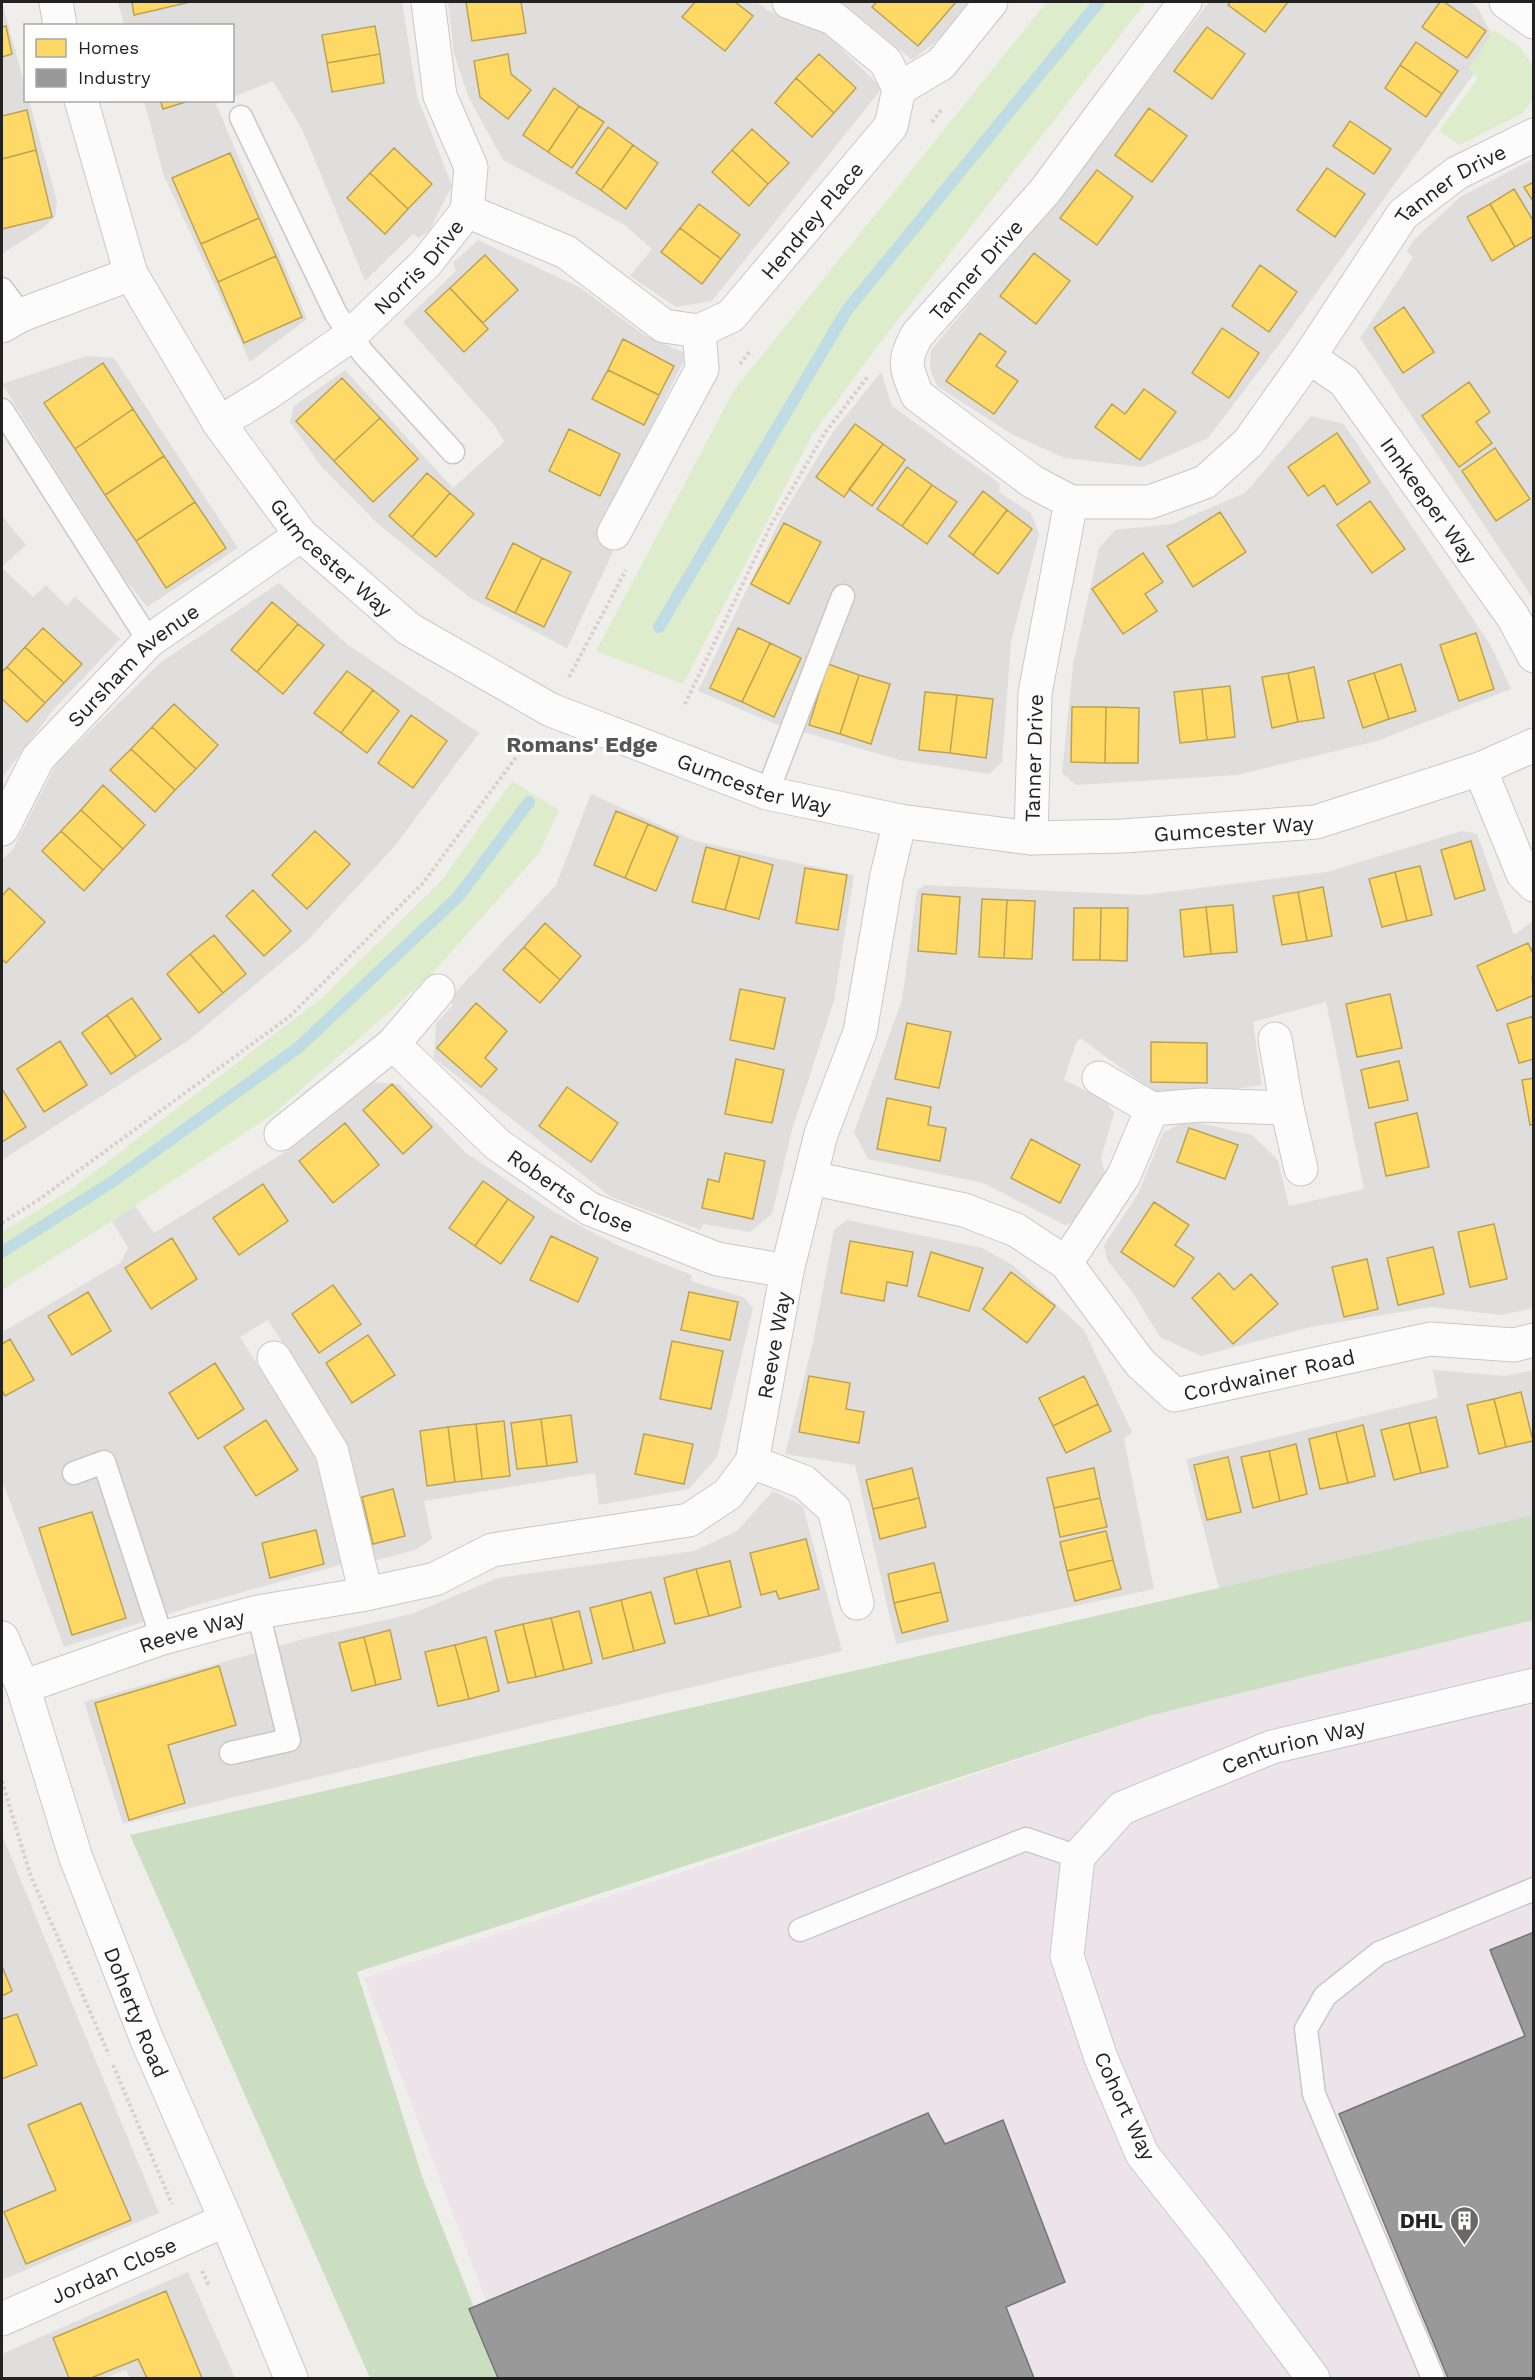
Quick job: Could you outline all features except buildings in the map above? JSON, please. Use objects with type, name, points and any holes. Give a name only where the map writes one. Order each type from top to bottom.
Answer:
[{"type":"street","points":[[56,2],[60,24]]},
{"type":"street","name":"Norris Drive","points":[[219,423],[268,393],[350,336],[427,262],[467,211],[471,167],[440,96],[428,2]]},
{"type":"street","points":[[789,2],[833,18],[886,62],[899,89],[941,64],[991,2]]},
{"type":"street","name":"Tanner Drive","points":[[1185,2],[1045,191],[917,335],[906,355],[910,377],[917,395],[1033,482],[1071,502],[1150,502],[1205,482],[1248,443],[1310,357],[1403,214],[1457,172],[1533,135]]},
{"type":"street","points":[[1506,2],[1533,22]]},
{"type":"street","name":"Hendrey Place","points":[[699,331],[730,316],[891,126],[899,89]]},
{"type":"street","name":"Gumcester Way","points":[[82,102],[131,274],[219,423],[301,535],[410,629],[551,710],[767,793],[900,821],[1031,838],[1123,836],[1316,822],[1480,769],[1533,745]]},
{"type":"street","points":[[467,211],[566,252],[664,326],[699,331],[702,369],[614,533]]},
{"type":"street","points":[[11,320],[131,274]]},
{"type":"street","name":"Innkeeper Way","points":[[1310,357],[1344,381],[1513,617],[1533,656]]},
{"type":"street","name":"Tanner Drive","points":[[1031,838],[1035,693],[1071,502]]},
{"type":"street","name":"Sursham Avenue","points":[[2,829],[38,758],[149,640],[301,535]]},
{"type":"street","points":[[1480,769],[1523,874],[1533,885]]},
{"type":"street","name":"Reeve Way","points":[[23,1687],[162,1638],[258,1612],[366,1594],[435,1579],[492,1550],[689,1520],[728,1494],[752,1462],[787,1271],[821,1134],[860,1032],[887,875],[900,821]]},
{"type":"street","points":[[281,1134],[393,1044],[438,991]]},
{"type":"street","points":[[1275,1039],[1301,1169]]},
{"type":"street","name":"Roberts Close","points":[[393,1044],[498,1145],[590,1209],[717,1258],[787,1271]]},
{"type":"street","points":[[1099,1078],[1152,1109],[1202,1105],[1287,1108]]},
{"type":"street","points":[[1066,1263],[1124,1175],[1152,1109]]},
{"type":"street","name":"Cordwainer Road","points":[[811,1178],[964,1210],[1016,1230],[1066,1263],[1140,1363],[1175,1395],[1430,1339],[1514,1345],[1533,1340]]},
{"type":"street","points":[[274,1358],[332,1452],[366,1594]]},
{"type":"street","points":[[752,1462],[804,1482],[834,1509],[857,1602]]},
{"type":"street","name":"Doherty Road","points":[[2,1638],[23,1687],[76,1858],[147,2040],[226,2220],[291,2379]]},
{"type":"street","name":"Centurion Way","points":[[1078,1857],[1122,1808],[1272,1747],[1533,1684]]},
{"type":"street","name":"Cohort Way","points":[[1078,1857],[1067,1956],[1101,2058],[1142,2154],[1218,2250],[1313,2379]]},
{"type":"street","name":"Jordan Close","points":[[2,2319],[226,2220]]},
{"type":"lane","points":[[241,117],[336,314],[350,336],[453,452]]},
{"type":"lane","points":[[2,289],[11,320]]},
{"type":"lane","points":[[2,410],[149,640]]},
{"type":"lane","points":[[767,793],[843,596]]},
{"type":"lane","points":[[74,1473],[104,1462],[162,1638]]},
{"type":"lane","points":[[231,1753],[290,1740],[258,1612]]},
{"type":"lane","points":[[800,1930],[1026,1839],[1078,1857]]},
{"type":"lane","points":[[1433,2379],[1314,2094],[1306,2029],[1325,1996],[1379,1953],[1533,1889]]},
{"type":"path","points":[[927,128],[949,101]]},
{"type":"path","points":[[737,368],[751,348]]},
{"type":"path","points":[[685,704],[771,525],[824,434],[877,365],[906,355]]},
{"type":"path","points":[[2,1223],[41,1198],[289,1017],[423,883],[551,710],[630,561]]},
{"type":"shaded area","points":[[2,2],[24,82],[24,102],[29,102],[57,201],[55,217],[44,227],[2,254]]},
{"type":"shaded area","points":[[118,2],[402,2],[417,96],[452,186],[429,231],[419,238],[413,234],[365,281],[302,129],[273,81],[234,97],[234,24],[124,24]]},
{"type":"shaded area","points":[[448,2],[757,2],[767,10],[826,34],[882,88],[712,301],[676,307],[630,276],[652,249],[625,225],[503,160],[469,98],[454,54]]},
{"type":"shaded area","points":[[841,2],[970,2],[953,28],[912,60]]},
{"type":"shaded area","points":[[1209,2],[1470,2],[1478,8],[1496,43],[1281,342],[1208,438],[1143,467],[1065,458],[1013,435],[937,386],[930,369],[931,350],[1056,201]]},
{"type":"shaded area","points":[[144,102],[221,102],[216,104],[307,319],[250,362],[164,176]]},
{"type":"shaded area","points":[[1533,159],[1533,599],[1360,338],[1413,258],[1407,251],[1414,240],[1460,197]]},
{"type":"shaded area","points":[[478,240],[581,288],[644,335],[687,354],[601,528],[615,548],[567,648],[469,597],[377,523],[321,466],[290,422],[294,406],[345,370],[453,488],[504,442],[495,426],[403,322],[456,271],[453,263]]},
{"type":"shaded area","points":[[87,356],[114,358],[238,548],[147,607],[122,575],[2,384]]},
{"type":"shaded area","points":[[881,372],[892,406],[1000,484],[999,492],[1031,513],[1039,534],[1011,642],[1002,762],[989,774],[900,760],[775,724],[698,691],[781,518],[833,432]]},
{"type":"shaded area","points":[[1311,416],[1344,424],[1491,646],[1511,689],[1377,741],[1237,775],[1076,785],[1062,773],[1073,665],[1099,548],[1115,530],[1172,524],[1245,493]]},
{"type":"shaded area","points":[[2,516],[26,545],[2,567]]},
{"type":"shaded area","points":[[2,568],[33,597],[46,585],[67,606],[75,596],[120,639],[53,710],[2,778]]},
{"type":"shaded area","points":[[279,583],[348,645],[479,733],[394,847],[308,940],[189,1040],[2,1160],[2,860],[13,849],[56,764],[160,663]]},
{"type":"shaded area","points":[[591,794],[695,841],[854,875],[834,1001],[792,1130],[772,1214],[750,1232],[703,1224],[701,1230],[611,1197],[434,1058],[436,1023],[453,1005],[449,999],[556,885]]},
{"type":"shaded area","points":[[1462,831],[1477,834],[1514,935],[1533,921],[1533,1308],[1502,1315],[1431,1307],[1311,1327],[1201,1356],[1160,1337],[1131,1290],[1107,1260],[1104,1245],[1138,1194],[1163,1133],[1187,1120],[1252,1135],[1278,1160],[1289,1206],[1364,1189],[1326,1002],[1253,1022],[1262,1085],[1221,1091],[1156,1093],[1080,1038],[1076,1043],[1064,1080],[1104,1099],[1114,1113],[1101,1158],[1105,1173],[1080,1220],[1065,1225],[983,1183],[868,1159],[854,1132],[902,1000],[917,890],[925,885],[1143,895],[1327,872]]},
{"type":"shaded area","points":[[374,1082],[399,1084],[466,1153],[556,1213],[621,1247],[692,1275],[691,1281],[743,1297],[753,1308],[717,1457],[689,1489],[599,1505],[595,1473],[424,1501],[432,1539],[415,1550],[366,1563],[340,1433],[268,1320],[240,1337],[311,1448],[332,1510],[343,1564],[200,1604],[64,1647],[2,1480],[2,1332],[120,1263],[128,1248],[112,1221],[135,1206],[154,1233],[295,1146]]},
{"type":"shaded area","points":[[847,1220],[982,1248],[1014,1266],[1084,1330],[1132,1432],[1124,1439],[1154,1589],[896,1644],[855,1465],[785,1454],[813,1342],[834,1230]]},
{"type":"shaded area","points":[[1433,1370],[1505,1376],[1533,1370],[1533,1515],[1219,1588],[1186,1459],[1438,1398]]},
{"type":"shaded area","points":[[773,1491],[803,1506],[842,1651],[123,1824],[84,1702],[307,1638],[411,1614],[498,1578],[694,1551],[737,1531]]},
{"type":"shaded area","points":[[1533,1620],[1533,2378],[515,2378],[364,1978],[1149,1716]]},
{"type":"shaded area","points":[[2,1835],[159,2213],[2,2280]]},
{"type":"shaded area","points":[[188,2272],[235,2378],[130,2378],[126,2370],[104,2378],[2,2378],[2,2354]]},
{"type":"green space","points":[[1047,2],[1146,2],[877,347],[812,435],[683,684],[596,651],[734,390]]},
{"type":"green space","points":[[1494,30],[1521,48],[1533,67],[1533,99],[1523,113],[1460,145],[1439,131],[1478,78],[1468,69]]},
{"type":"green space","points":[[512,781],[559,810],[539,853],[430,976],[272,1115],[112,1221],[2,1290],[2,1232],[69,1191],[322,998],[442,880]]},
{"type":"green space","points":[[1533,1515],[1533,1620],[1149,1716],[357,1972],[423,2179],[502,2378],[370,2378],[130,1835]]},
{"type":"waterway","points":[[659,627],[847,310],[1099,2]]},
{"type":"waterway","points":[[2,1252],[112,1182],[299,1047],[458,897],[529,802]]},
{"type":"place","name":"DHL","points":[[1464,2246]]},
{"type":"district","name":"Romans' Edge","points":[[582,744]]}]
